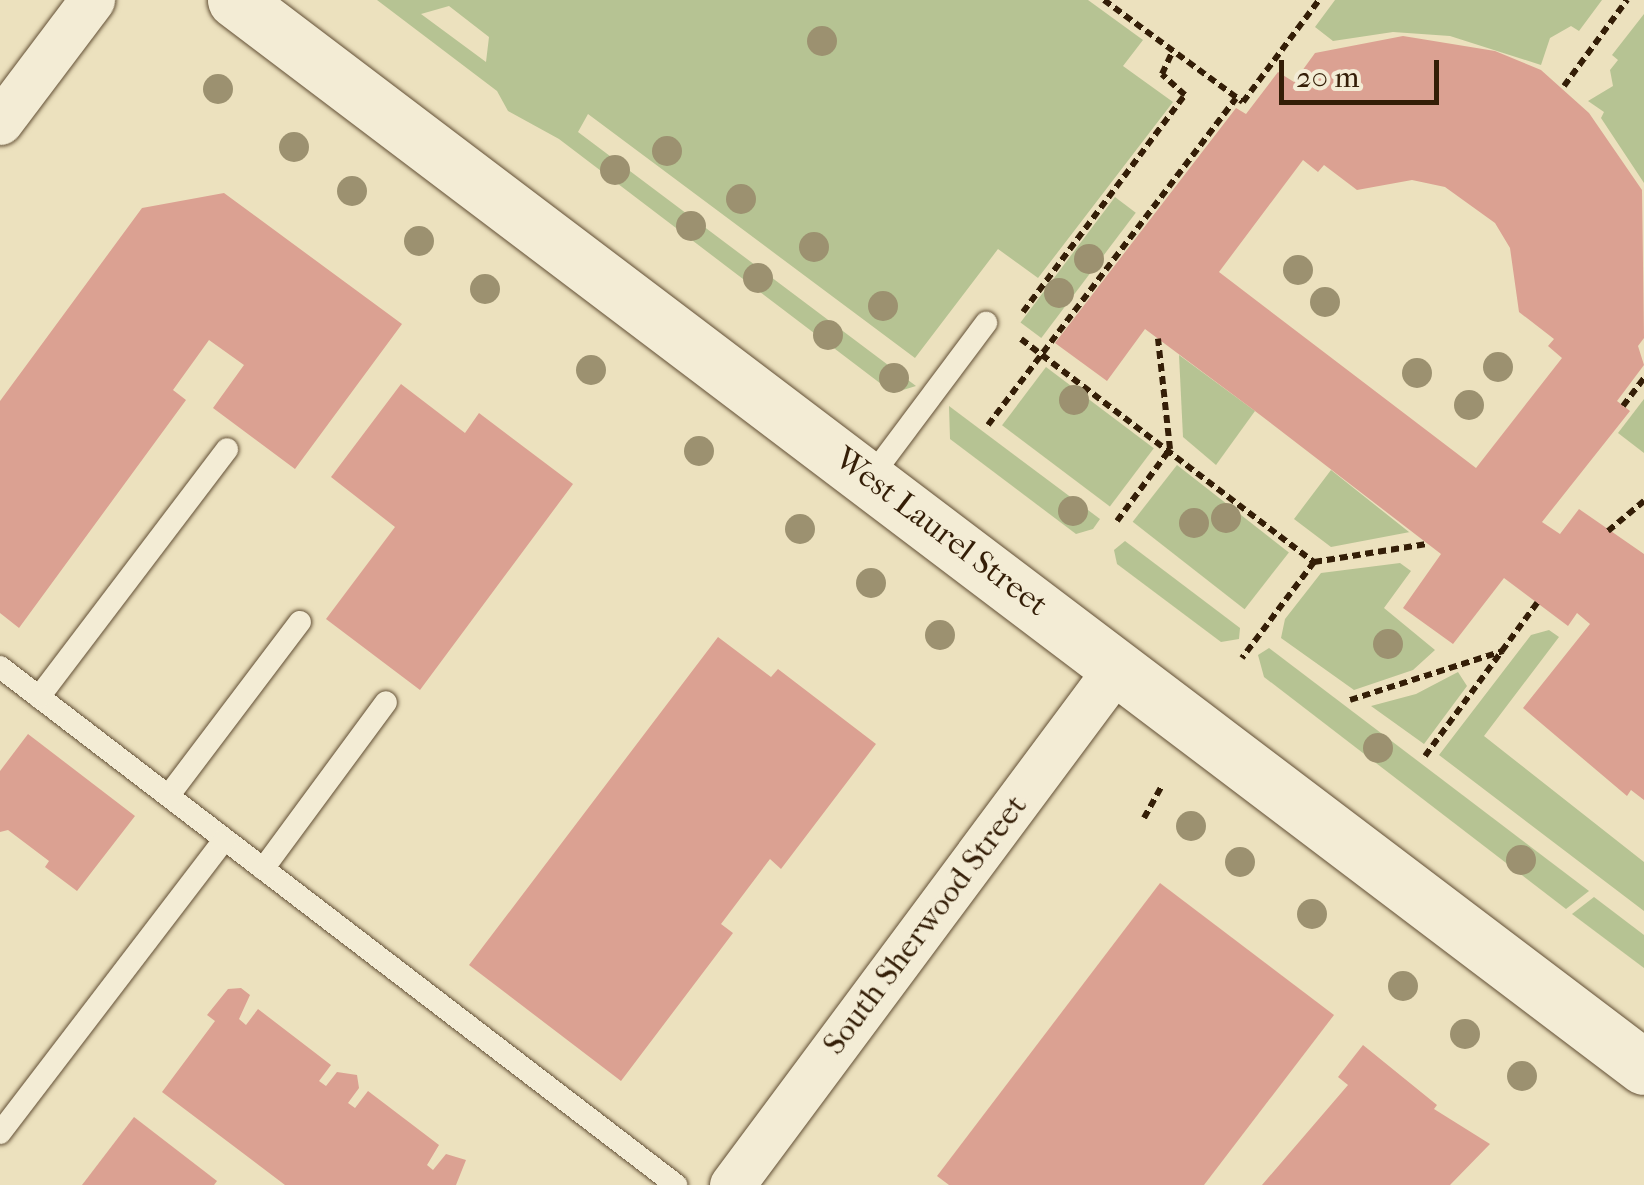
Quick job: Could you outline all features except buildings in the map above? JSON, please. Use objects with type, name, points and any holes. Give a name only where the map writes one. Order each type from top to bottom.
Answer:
[{"type":"main road","name":"West Laurel Street","points":[[236,0],[1644,1066]]},
{"type":"street","points":[[0,122],[92,0]]},
{"type":"street","name":"South Sherwood Street","points":[[732,1185],[1118,666]]},
{"type":"lane","points":[[870,478],[986,323]]},
{"type":"lane","points":[[39,697],[227,449]]},
{"type":"lane","points":[[169,795],[300,622]]},
{"type":"lane","points":[[0,667],[676,1185]]},
{"type":"lane","points":[[263,869],[386,702]]},
{"type":"lane","points":[[0,1133],[224,840]]},
{"type":"path","points":[[1104,0],[1242,102],[1318,0]]},
{"type":"path","points":[[1564,86],[1627,0]]},
{"type":"path","points":[[1172,53],[1162,74],[1185,95],[1012,326],[1041,353],[1314,562]]},
{"type":"path","points":[[988,425],[1236,98]]},
{"type":"path","points":[[1117,521],[1170,449],[1158,339]]},
{"type":"path","points":[[1623,406],[1644,378]]},
{"type":"path","points":[[1608,530],[1644,502]]},
{"type":"path","points":[[1242,658],[1314,562],[1427,544]]},
{"type":"path","points":[[1425,756],[1537,603]]},
{"type":"path","points":[[1350,700],[1504,650]]},
{"type":"path","points":[[1144,818],[1161,787]]},
{"type":"green space","points":[[377,0],[1088,0],[1143,40],[1123,66],[1173,102],[1038,278],[998,249],[915,358],[588,114],[578,132],[916,386],[893,393],[559,139],[508,111],[497,91]],"holes":[[[449,6],[489,37],[486,62],[421,14]]]},
{"type":"green space","points":[[1335,0],[1602,0],[1579,31],[1571,26],[1550,38],[1541,65],[1450,36],[1393,32],[1333,41],[1315,27]]},
{"type":"green space","points":[[1644,14],[1644,183],[1601,118],[1604,112],[1588,101],[1613,86],[1610,70],[1618,60],[1612,55]]},
{"type":"green space","points":[[1115,197],[1136,213],[1041,338],[1021,322]]},
{"type":"green space","points":[[1179,355],[1255,411],[1216,465],[1183,437]]},
{"type":"green space","points":[[1046,367],[1154,448],[1110,507],[1002,425]]},
{"type":"green space","points":[[1644,399],[1644,453],[1618,433]]},
{"type":"green space","points":[[949,406],[1100,519],[1093,529],[1076,534],[950,439]]},
{"type":"green space","points":[[1177,465],[1289,552],[1245,609],[1133,522]]},
{"type":"green space","points":[[1331,470],[1410,532],[1331,547],[1294,519]]},
{"type":"green space","points":[[1125,541],[1240,628],[1239,639],[1221,642],[1117,564],[1114,550]]},
{"type":"green space","points":[[1400,563],[1411,571],[1384,608],[1435,650],[1413,670],[1354,690],[1281,638],[1285,619],[1321,573]]},
{"type":"green space","points":[[1549,630],[1559,637],[1484,736],[1644,862],[1644,911],[1439,755],[1531,635]]},
{"type":"green space","points":[[1269,648],[1589,891],[1566,909],[1264,677],[1258,655]]},
{"type":"green space","points":[[1458,672],[1467,686],[1424,744],[1371,706],[1416,694]]},
{"type":"green space","points":[[1594,897],[1644,935],[1644,968],[1572,914]]}]
